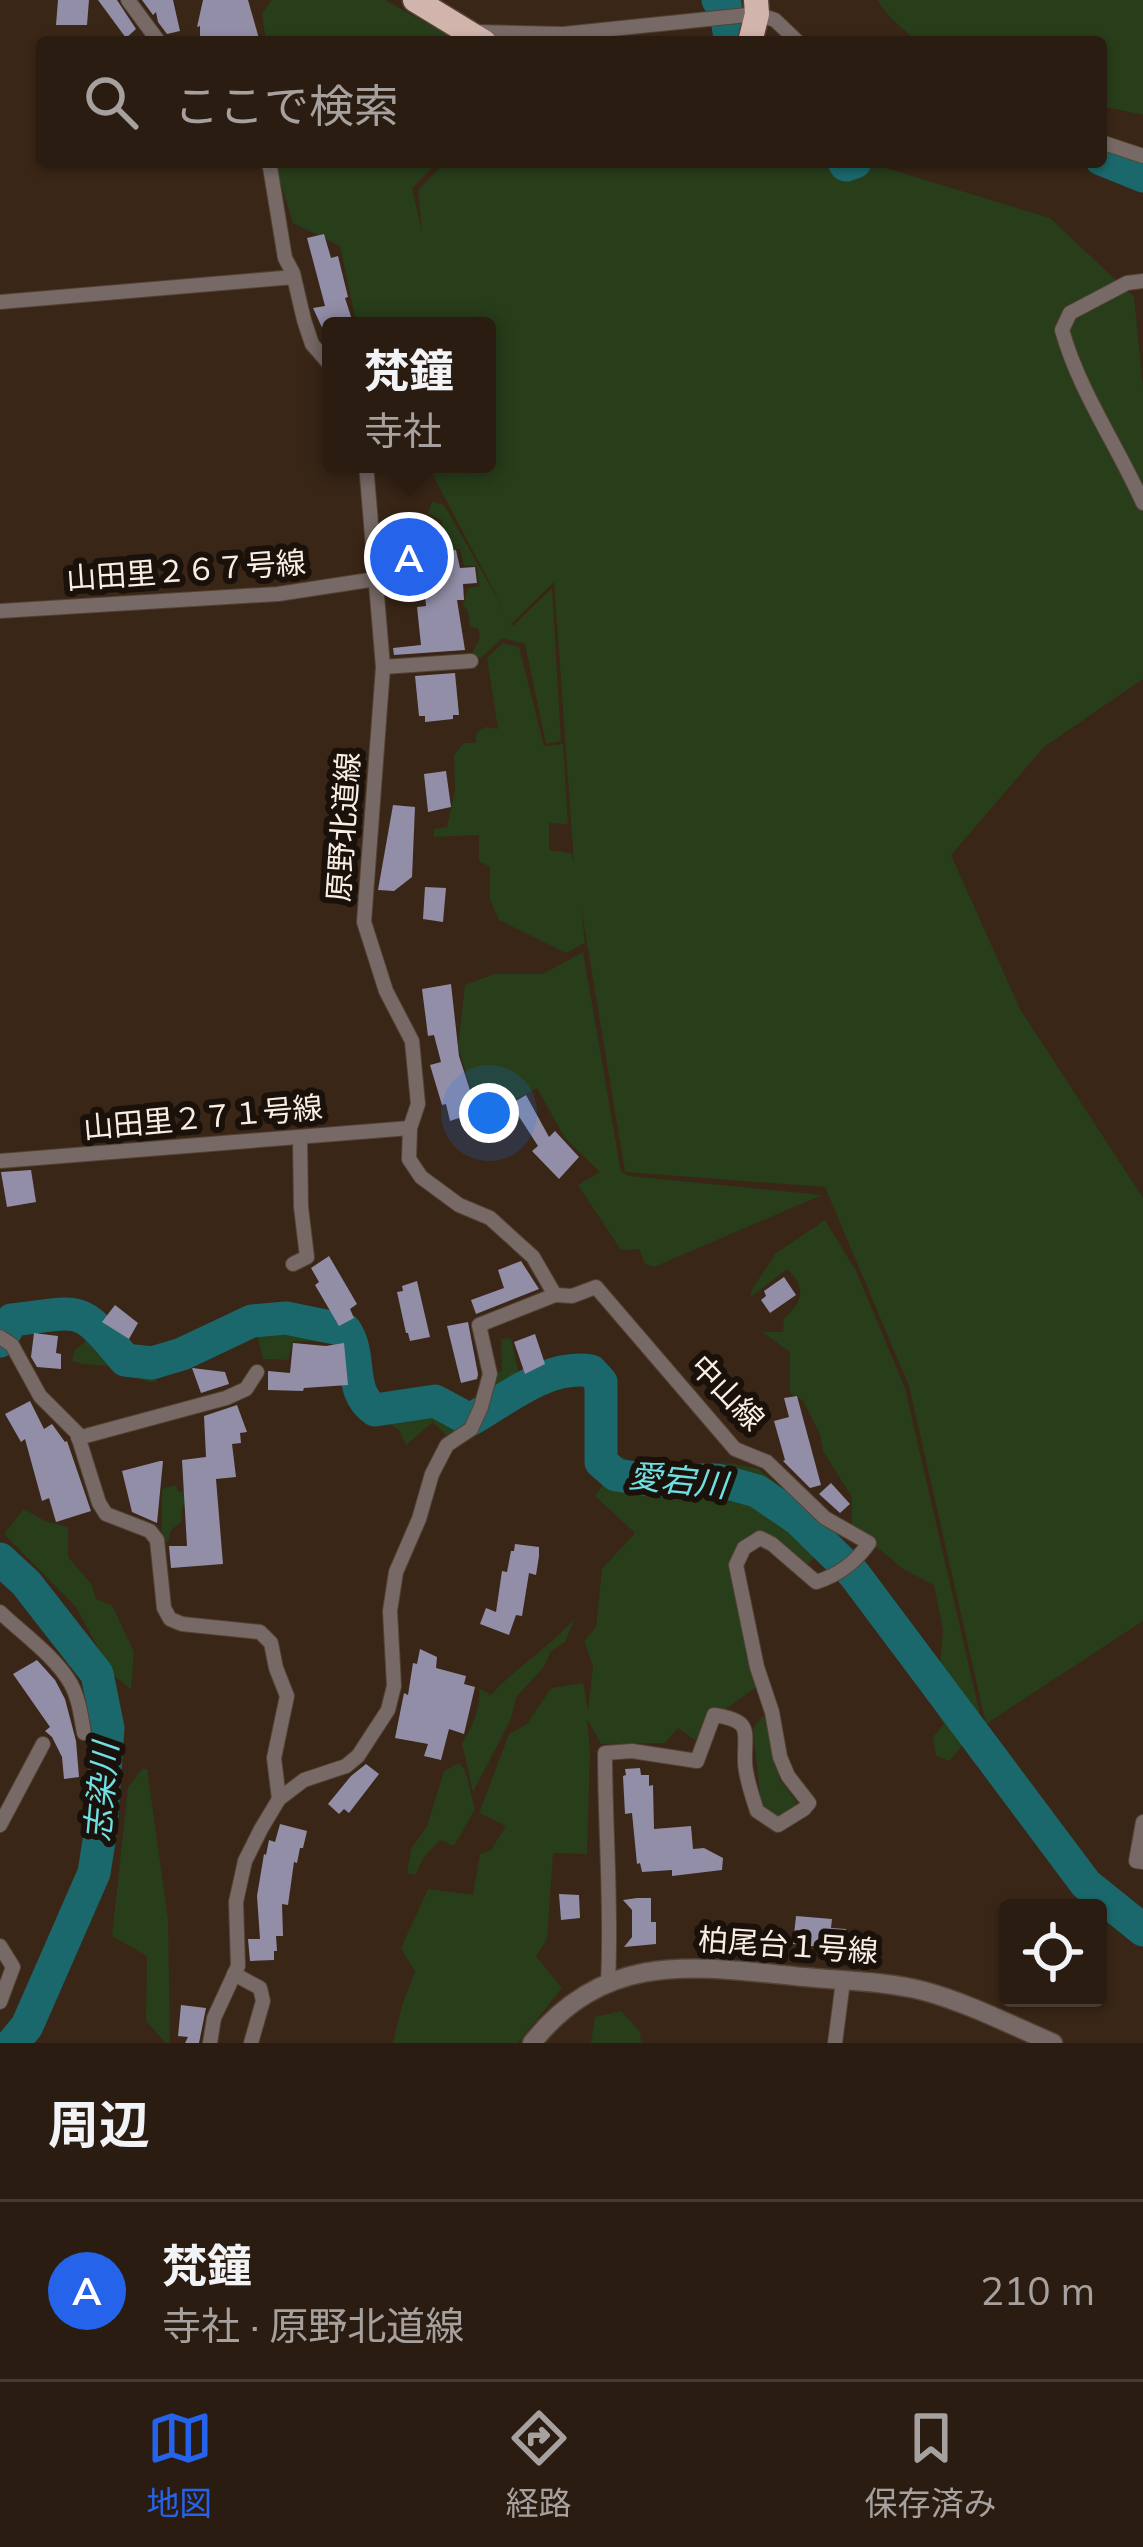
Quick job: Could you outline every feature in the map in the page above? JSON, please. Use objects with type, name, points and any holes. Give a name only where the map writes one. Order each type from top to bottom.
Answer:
[{"type":"highway","points":[[416,0],[474,36]]},
{"type":"street","points":[[128,0],[155,36]]},
{"type":"street","points":[[474,36],[563,34],[706,21],[756,11],[792,36]]},
{"type":"street","points":[[1107,144],[1143,156]]},
{"type":"street","points":[[270,168],[285,258],[312,344],[322,356]]},
{"type":"street","points":[[0,302],[294,277]]},
{"type":"street","points":[[1143,281],[1126,283],[1070,313],[1062,330],[1072,365],[1143,503]]},
{"type":"street","name":"原野北道線","points":[[367,473],[382,667],[364,922],[386,991],[412,1041],[418,1104],[410,1128],[409,1159],[421,1178],[459,1204],[490,1217],[533,1257],[555,1295]]},
{"type":"street","name":"山田里２６７号線","points":[[0,611],[278,594],[376,579]]},
{"type":"street","points":[[382,667],[471,661]]},
{"type":"street","name":"山田里２７１号線","points":[[0,1161],[410,1128]]},
{"type":"street","points":[[293,1264],[307,1257],[300,1137]]},
{"type":"street","name":"中山線","points":[[555,1295],[572,1296],[596,1287],[735,1449],[766,1462],[825,1518],[869,1543],[836,1576],[816,1582],[760,1538],[744,1548],[736,1565],[780,1756],[808,1803],[804,1809],[778,1825],[757,1810],[745,1760],[748,1744],[743,1726],[733,1718],[714,1715],[698,1761],[632,1750],[605,1753],[608,1982]]},
{"type":"street","points":[[210,2043],[214,2018],[238,1966],[236,1902],[245,1861],[279,1799],[304,1780],[346,1766],[358,1756],[388,1710],[394,1686],[390,1611],[395,1572],[447,1445],[471,1429],[481,1407],[490,1374],[479,1325],[555,1295]]},
{"type":"street","points":[[6,1341],[40,1396],[76,1433],[106,1514],[150,1531],[157,1540],[164,1608],[170,1619],[260,1632],[271,1643],[287,1696],[274,1758],[279,1799]]},
{"type":"street","points":[[78,1438],[226,1398],[246,1389],[257,1372]]},
{"type":"street","points":[[0,1612],[71,1685],[84,1732]]},
{"type":"street","points":[[0,1825],[43,1744]]},
{"type":"street","points":[[1143,1822],[1136,1861],[1143,1862]]},
{"type":"street","points":[[0,1946],[13,1967],[0,2002]]},
{"type":"street","name":"柏尾台１号線","points":[[532,2043],[553,2019],[608,1982],[656,1969],[703,1967],[889,1984],[926,1992],[1053,2043]]},
{"type":"street","points":[[234,1974],[260,1988],[263,2001],[251,2043]]},
{"type":"street","points":[[835,2043],[843,1981]]},
{"type":"green space","points":[[272,0],[385,0],[449,36],[265,36],[262,13]]},
{"type":"green space","points":[[877,0],[1143,0],[1143,115],[1107,107],[1107,36],[911,36]]},
{"type":"green space","points":[[276,168],[432,168],[412,188],[422,232],[418,190],[440,168],[886,168],[1050,218],[1134,297],[1143,386],[1143,679],[1044,747],[951,855],[1020,1009],[1143,1198],[1143,1621],[986,1724],[909,1386],[825,1187],[625,1172],[581,907],[585,943],[566,953],[499,920],[490,900],[490,867],[479,861],[479,835],[434,837],[434,829],[447,827],[455,790],[454,755],[464,743],[475,743],[477,732],[486,727],[498,729],[487,658],[503,643],[519,647],[544,746],[563,744],[568,824],[549,823],[549,850],[571,853],[574,863],[554,582],[511,624],[552,588],[561,741],[546,744],[525,644],[502,638],[481,658],[470,657],[480,638],[478,628],[470,627],[463,605],[468,588],[479,586],[477,566],[464,565],[460,549],[446,552],[442,521],[428,513],[432,502],[444,505],[504,610],[432,473],[496,473],[496,317],[355,317],[340,246],[293,223]]},
{"type":"green space","points":[[583,952],[621,1172],[822,1195],[654,1267],[645,1264],[639,1249],[621,1250],[578,1185],[600,1172],[565,1138],[537,1088],[484,1116],[458,1046],[465,985],[494,974],[543,974]]},
{"type":"green space","points":[[825,1220],[856,1271],[905,1388],[982,1723],[949,1761],[936,1756],[933,1737],[944,1724],[936,1712],[943,1630],[934,1585],[903,1569],[852,1526],[852,1497],[823,1451],[803,1401],[790,1393],[790,1352],[762,1332],[783,1332],[784,1318],[799,1300],[797,1282],[787,1269],[751,1297],[776,1253]]},
{"type":"green space","points":[[316,1318],[327,1321],[334,1342],[293,1341],[288,1360],[263,1359],[256,1330],[244,1332],[257,1323],[263,1323],[267,1331],[281,1329],[284,1320],[313,1326]]},
{"type":"green space","points":[[90,1337],[103,1341],[122,1364],[154,1368],[157,1382],[112,1367],[72,1361],[74,1351]]},
{"type":"green space","points":[[511,1338],[518,1371],[513,1382],[547,1364],[564,1365],[566,1380],[482,1422],[494,1375],[502,1371],[501,1339]]},
{"type":"green space","points":[[434,1394],[469,1415],[460,1433],[449,1438],[433,1422],[406,1445],[399,1430],[377,1416],[381,1405]]},
{"type":"green space","points":[[623,1456],[632,1467],[729,1463],[759,1469],[839,1529],[806,1567],[773,1541],[739,1548],[759,1685],[708,1722],[695,1740],[678,1728],[665,1743],[601,1744],[587,1719],[587,1854],[553,1853],[547,1939],[536,1956],[562,1988],[518,2043],[393,2043],[415,1972],[401,1948],[428,1889],[473,1895],[480,1854],[491,1850],[506,1826],[479,1813],[509,1734],[527,1724],[551,1688],[583,1683],[588,1710],[593,1666],[584,1641],[596,1627],[602,1569],[635,1533],[595,1496]]},
{"type":"green space","points":[[175,1485],[197,1503],[183,1505],[181,1522],[171,1530],[168,1542],[162,1542],[162,1489]]},
{"type":"green space","points":[[24,1509],[68,1527],[68,1557],[92,1585],[96,1599],[112,1605],[134,1652],[131,1689],[113,1675],[76,1607],[4,1534]]},
{"type":"green space","points":[[575,1618],[565,1642],[551,1651],[544,1667],[516,1697],[511,1719],[473,1792],[462,1744],[477,1710],[479,1688],[491,1695]]},
{"type":"green space","points":[[764,1715],[780,1780],[799,1805],[777,1816],[761,1805],[753,1728]]},
{"type":"green space","points":[[459,1763],[475,1809],[454,1846],[440,1840],[415,1875],[407,1873],[411,1849],[427,1826],[444,1771]]},
{"type":"green space","points":[[147,1769],[168,1919],[170,2043],[146,2021],[147,1956],[112,1936],[128,1788]]},
{"type":"green space","points":[[621,2011],[640,2032],[641,2043],[591,2043],[595,2017]]},
{"type":"building","points":[[58,0],[89,0],[87,25],[56,25]]},
{"type":"building","points":[[98,0],[117,0],[136,29],[125,36]]},
{"type":"building","points":[[142,0],[173,0],[180,31],[167,34],[156,12],[153,15]]},
{"type":"building","points":[[203,0],[248,0],[258,36],[200,36],[197,27]]},
{"type":"building","points":[[324,234],[331,258],[338,256],[348,297],[351,317],[322,317],[322,328],[313,308],[325,306],[307,238]]},
{"type":"building","points":[[437,521],[442,552],[456,550],[460,568],[475,567],[477,583],[463,584],[464,600],[457,600],[465,650],[394,655],[393,648],[421,645],[417,607],[426,606],[422,562],[403,563],[399,524]]},
{"type":"building","points":[[455,673],[459,715],[425,722],[425,716],[419,716],[415,676]]},
{"type":"building","points":[[446,771],[451,807],[428,812],[424,774]]},
{"type":"building","points":[[393,805],[415,807],[412,877],[394,891],[378,890]]},
{"type":"building","points":[[425,887],[446,888],[443,922],[423,919]]},
{"type":"building","points":[[451,984],[459,1056],[477,1112],[450,1121],[430,1065],[441,1062],[434,1035],[428,1036],[422,989]]},
{"type":"building","points":[[526,1095],[549,1137],[555,1131],[579,1157],[559,1179],[532,1151],[538,1146],[511,1104]]},
{"type":"building","points":[[31,1170],[36,1202],[7,1207],[1,1172]]},
{"type":"building","points":[[329,1256],[357,1304],[350,1309],[354,1318],[339,1326],[315,1285],[319,1282],[311,1268]]},
{"type":"building","points":[[521,1261],[539,1289],[476,1314],[471,1300],[504,1288],[498,1270]]},
{"type":"building","points":[[784,1277],[796,1295],[770,1313],[761,1300],[764,1291]]},
{"type":"building","points":[[417,1281],[430,1337],[410,1341],[397,1292]]},
{"type":"building","points":[[115,1305],[138,1323],[129,1339],[102,1322]]},
{"type":"building","points":[[468,1322],[478,1374],[477,1379],[461,1383],[447,1326]]},
{"type":"building","points":[[34,1333],[58,1336],[61,1369],[37,1367],[31,1357]]},
{"type":"building","points":[[535,1334],[545,1364],[525,1374],[514,1342]]},
{"type":"building","points":[[293,1343],[344,1343],[348,1385],[268,1390],[268,1371],[290,1373]]},
{"type":"building","points":[[192,1368],[225,1372],[229,1384],[201,1393]]},
{"type":"building","points":[[797,1396],[821,1485],[810,1488],[783,1461],[774,1421],[789,1417],[784,1398]]},
{"type":"building","points":[[30,1401],[44,1429],[52,1424],[67,1441],[91,1511],[56,1522],[49,1498],[42,1501],[25,1439],[21,1442],[5,1414]]},
{"type":"building","points":[[237,1405],[247,1432],[240,1433],[241,1443],[232,1444],[236,1477],[216,1479],[223,1564],[171,1568],[169,1546],[187,1546],[182,1460],[206,1457],[204,1416]]},
{"type":"building","points":[[163,1461],[157,1523],[132,1512],[122,1471]]},
{"type":"building","points":[[831,1483],[850,1504],[840,1513],[819,1494]]},
{"type":"building","points":[[515,1544],[539,1547],[539,1556],[536,1575],[529,1573],[522,1616],[516,1615],[509,1635],[480,1624],[486,1608],[496,1612],[502,1571],[507,1572]]},
{"type":"building","points":[[420,1649],[437,1657],[436,1668],[466,1676],[464,1684],[475,1687],[464,1734],[449,1729],[441,1760],[424,1756],[428,1744],[395,1738]]},
{"type":"building","points":[[37,1660],[65,1699],[79,1777],[64,1779],[62,1757],[45,1731],[50,1727],[13,1674]]},
{"type":"building","points":[[366,1764],[379,1774],[349,1813],[344,1809],[339,1814],[328,1804]]},
{"type":"building","points":[[640,1768],[641,1775],[649,1775],[649,1786],[653,1785],[654,1829],[691,1826],[693,1849],[704,1848],[723,1858],[722,1870],[672,1876],[672,1870],[642,1872],[632,1813],[625,1814],[623,1776],[625,1769]]},
{"type":"building","points":[[280,1824],[307,1831],[294,1862],[288,1905],[282,1904],[283,1936],[276,1936],[274,1960],[250,1961],[248,1939],[260,1939],[257,1896],[264,1854],[269,1840],[275,1842]]},
{"type":"building","points":[[559,1894],[579,1895],[580,1918],[561,1920]]},
{"type":"building","points":[[651,1898],[656,1944],[624,1947],[632,1937],[632,1910],[623,1900]]},
{"type":"building","points":[[796,1916],[832,1919],[831,1928],[846,1929],[844,1953],[793,1944]]},
{"type":"building","points":[[181,2005],[206,2008],[199,2043],[185,2043],[188,2037],[178,2036]]},
{"type":"waterway","points":[[718,0],[725,4],[730,36]]},
{"type":"waterway","points":[[1107,161],[1143,176]]},
{"type":"waterway","name":"愛宕川","points":[[0,1341],[12,1320],[67,1314],[87,1320],[125,1360],[152,1363],[252,1321],[286,1318],[345,1330],[361,1393],[375,1410],[435,1401],[470,1420],[543,1378],[591,1371],[601,1382],[601,1462],[616,1475],[717,1480],[757,1491],[798,1519],[854,1574],[1086,1884],[1143,1930]]},
{"type":"waterway","name":"志染川","points":[[0,1559],[26,1583],[97,1674],[108,1728],[94,1873],[27,2026],[13,2043]]},
{"type":"place","name":"梵鐘","points":[[409,557]]}]
